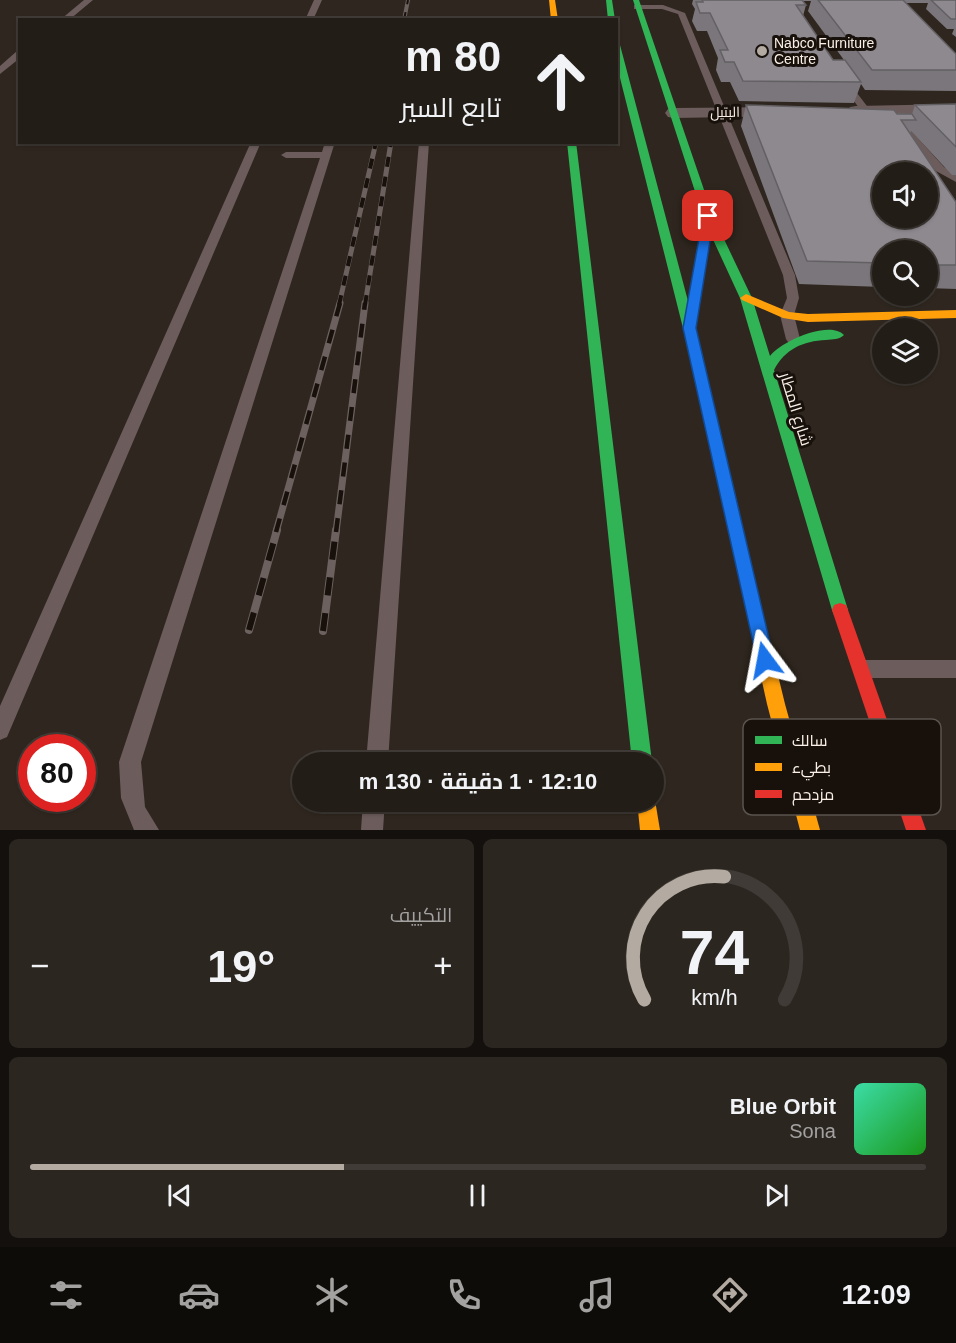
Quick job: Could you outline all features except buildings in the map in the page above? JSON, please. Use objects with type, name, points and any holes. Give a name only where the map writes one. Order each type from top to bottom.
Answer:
[{"type":"main road","points":[[552,0],[555,18]]},
{"type":"main road","points":[[609,0],[612,18]]},
{"type":"main road","name":"شارع المطار","points":[[636,4],[708,216],[746,298],[767,371],[878,719]]},
{"type":"main road","points":[[618,55],[689,328],[780,719]]},
{"type":"main road","points":[[571,144],[641,752]]},
{"type":"main road","points":[[689,328],[708,216]]},
{"type":"main road","points":[[746,298],[787,315],[825,318],[956,314]]},
{"type":"main road","points":[[767,371],[770,360],[777,350],[793,339],[847,334]]},
{"type":"main road","points":[[648,812],[650,830]]},
{"type":"main road","points":[[806,815],[810,830]]},
{"type":"main road","name":"شارع المطار","points":[[911,815],[916,830]]},
{"type":"street","points":[[843,111],[956,109]]},
{"type":"street","name":"البتيل","points":[[674,113],[798,111]]},
{"type":"lane","points":[[66,18],[89,0]]},
{"type":"lane","points":[[310,18],[318,0]]},
{"type":"lane","points":[[636,4],[668,7],[681,13],[789,275],[793,298],[787,315],[793,339]]},
{"type":"lane","points":[[0,71],[18,55]]},
{"type":"lane","points":[[836,72],[865,111]]},
{"type":"lane","points":[[901,125],[940,169],[956,179]]},
{"type":"lane","points":[[0,730],[255,144]]},
{"type":"lane","points":[[378,752],[424,144]]},
{"type":"lane","points":[[148,830],[142,824],[130,798],[130,762],[328,148],[286,155]]},
{"type":"lane","points":[[861,669],[956,669]]},
{"type":"lane","points":[[372,830],[373,812]]},
{"type":"railway","points":[[404,18],[408,0]]},
{"type":"railway","points":[[339,305],[376,144]]},
{"type":"railway","points":[[365,305],[391,144]]},
{"type":"railway","points":[[276,532],[340,303]]},
{"type":"railway","points":[[336,532],[365,303]]},
{"type":"railway","points":[[249,630],[277,530]]},
{"type":"railway","points":[[323,631],[336,530]]},
{"type":"traffic: fast","points":[[609,0],[612,18]]},
{"type":"traffic: fast","points":[[636,0],[708,216],[746,298],[840,610]]},
{"type":"traffic: fast","points":[[618,53],[689,328],[755,614]]},
{"type":"traffic: fast","points":[[571,144],[641,752]]},
{"type":"traffic: fast","points":[[691,317],[708,216]]},
{"type":"traffic: fast","points":[[767,371],[779,352],[787,346],[805,339],[838,335]]},
{"type":"traffic: slow","points":[[552,0],[555,18]]},
{"type":"traffic: slow","points":[[746,298],[787,315],[808,318],[956,314]]},
{"type":"traffic: slow","points":[[755,614],[780,719]]},
{"type":"traffic: slow","points":[[648,812],[650,830]]},
{"type":"traffic: slow","points":[[806,815],[810,830]]},
{"type":"traffic: jam","points":[[840,610],[878,719]]},
{"type":"traffic: jam","points":[[911,815],[916,830]]},
{"type":"place","name":"Nabco Furniture Centre","points":[[762,51]]},
{"type":"route","points":[[708,216],[689,328],[765,660]]}]
